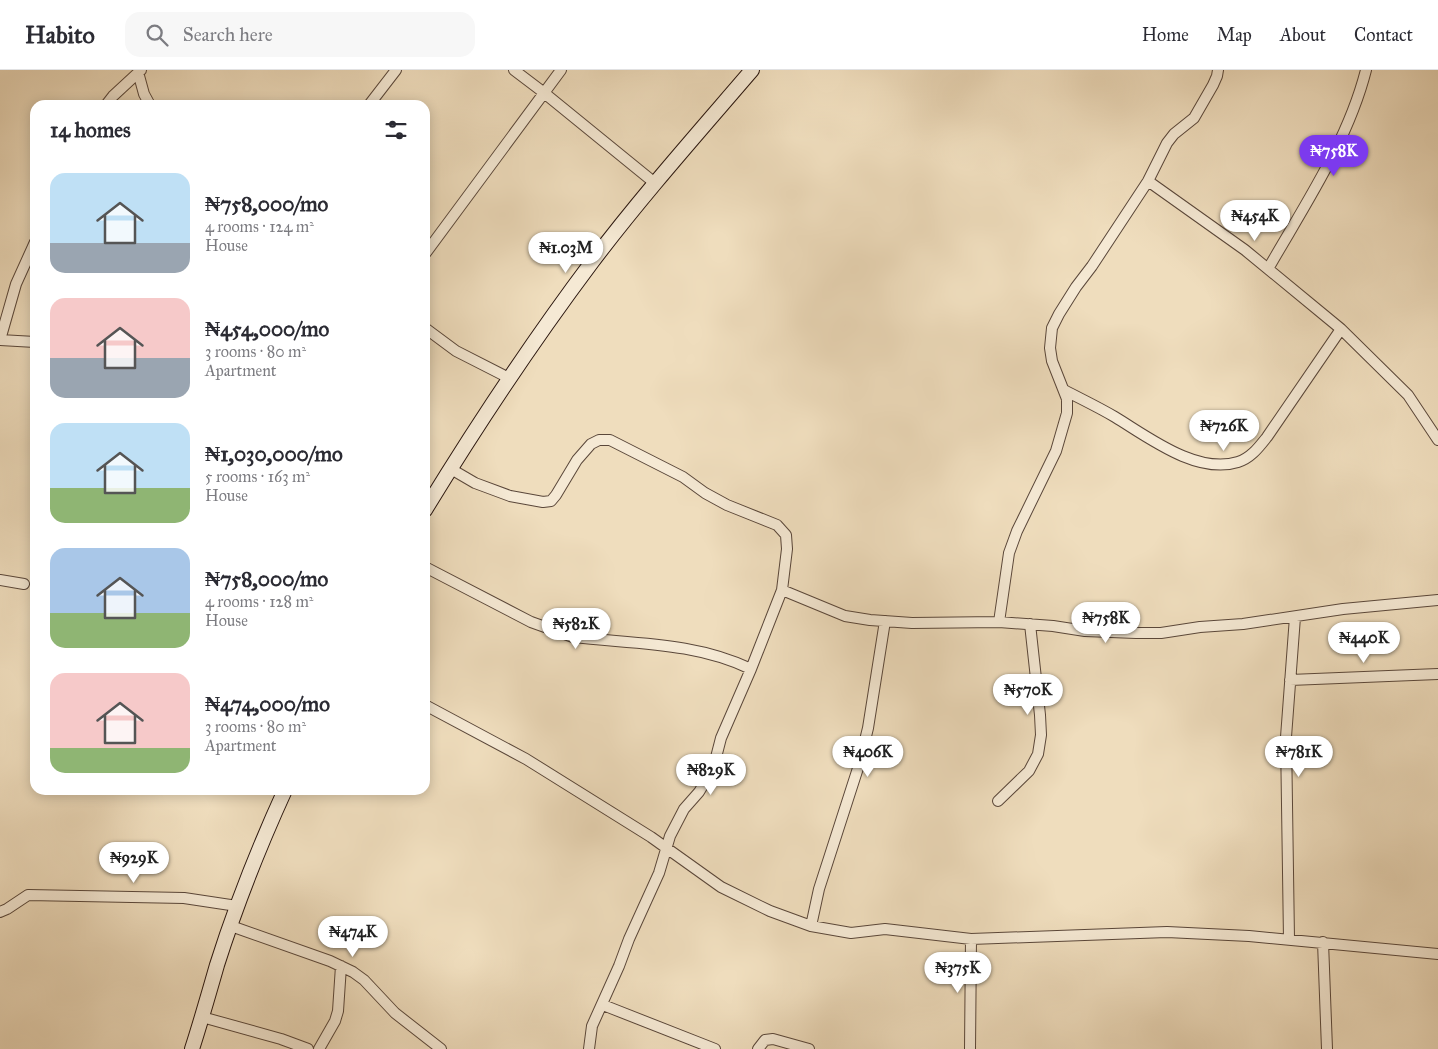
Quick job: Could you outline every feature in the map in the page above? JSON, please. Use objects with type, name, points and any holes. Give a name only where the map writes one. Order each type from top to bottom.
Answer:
[{"type":"street","points":[[373,100],[396,70]]},
{"type":"street","points":[[514,70],[656,184]]},
{"type":"street","points":[[430,247],[561,70]]},
{"type":"street","points":[[430,493],[451,469],[509,378],[592,262],[752,70]]},
{"type":"street","points":[[999,622],[1010,548],[1061,440],[1068,406],[1052,360],[1050,348],[1052,328],[1059,314],[1148,181],[1167,143],[1174,134],[1194,118],[1213,85],[1218,70]]},
{"type":"street","points":[[1268,269],[1339,142],[1356,104],[1366,70]]},
{"type":"street","points":[[110,100],[140,71]]},
{"type":"street","points":[[140,71],[144,94],[147,100]]},
{"type":"street","points":[[1148,181],[1246,250],[1341,329],[1408,395],[1438,440]]},
{"type":"street","points":[[30,253],[16,284],[0,340],[30,342]]},
{"type":"street","points":[[1064,390],[1184,457],[1213,464],[1239,462],[1248,458],[1256,451],[1267,437],[1341,329]]},
{"type":"street","points":[[430,332],[456,351],[509,378]]},
{"type":"street","points":[[451,469],[475,483],[510,496],[543,502],[551,501],[577,460],[588,447],[599,440],[610,440],[683,477],[705,493],[727,505],[777,526],[786,535],[787,549],[782,590],[751,670],[721,738],[713,769],[699,792],[684,809],[670,836],[659,873],[592,1026],[589,1049]]},
{"type":"street","points":[[430,569],[531,622],[557,633],[573,637],[672,646],[710,654],[751,670]]},
{"type":"street","points":[[0,580],[24,584]]},
{"type":"street","points":[[782,590],[845,616],[885,621],[912,623],[999,622],[1085,631],[1161,633],[1438,600]]},
{"type":"street","points":[[1289,939],[1286,737],[1295,617]]},
{"type":"street","points":[[811,926],[819,889],[859,765],[868,728],[885,621]]},
{"type":"street","points":[[998,801],[1029,771],[1038,754],[1040,745],[1040,715],[1030,624]]},
{"type":"street","points":[[1290,680],[1438,674]]},
{"type":"street","points":[[430,708],[512,751],[625,820],[722,887],[775,913],[811,926],[851,933],[885,929],[971,939],[1168,932],[1289,939],[1438,954]]},
{"type":"street","points":[[192,1049],[237,906],[283,795]]},
{"type":"street","points":[[0,912],[28,895],[184,898],[237,906]]},
{"type":"street","points":[[231,926],[330,961],[353,972],[364,980],[395,1013],[441,1049]]},
{"type":"street","points":[[970,1049],[971,939]]},
{"type":"street","points":[[1324,942],[1327,1049]]},
{"type":"street","points":[[319,1049],[335,1021],[338,1011],[341,966]]},
{"type":"street","points":[[603,1004],[715,1049]]},
{"type":"street","points":[[202,1017],[281,1039],[308,1049]]},
{"type":"street","points":[[758,1049],[765,1040],[773,1039],[810,1049]]}]
